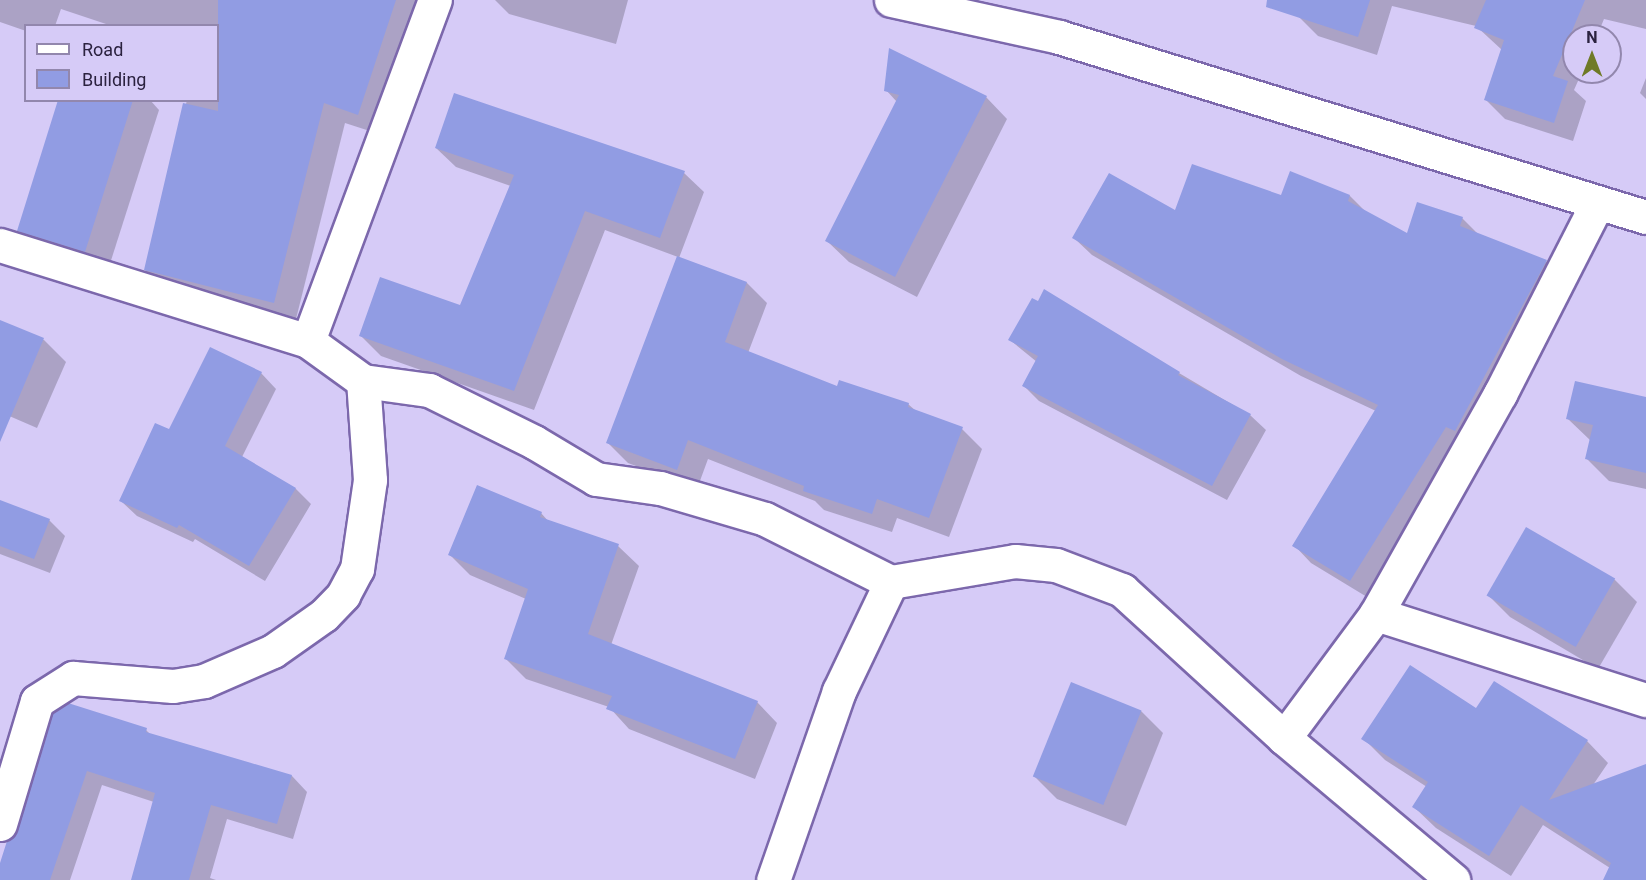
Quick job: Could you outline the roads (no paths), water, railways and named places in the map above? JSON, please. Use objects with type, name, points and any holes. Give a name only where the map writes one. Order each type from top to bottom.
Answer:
[{"type":"street","points":[[308,341],[435,0]]},
{"type":"street","points":[[891,0],[1059,37],[1597,204],[1646,217]]},
{"type":"street","points":[[1284,738],[1376,614],[1500,394],[1597,204]]},
{"type":"street","points":[[0,245],[308,341],[363,381],[429,390],[534,442],[596,479],[660,488],[765,519],[891,582],[1015,561],[1056,565],[1122,590],[1190,650],[1235,697],[1453,880]]},
{"type":"street","points":[[0,824],[37,701],[73,678],[173,686],[204,681],[273,651],[324,615],[344,595],[357,569],[370,480],[363,381]]},
{"type":"street","points":[[773,880],[839,692],[891,582]]},
{"type":"street","points":[[1376,614],[1646,700]]}]
